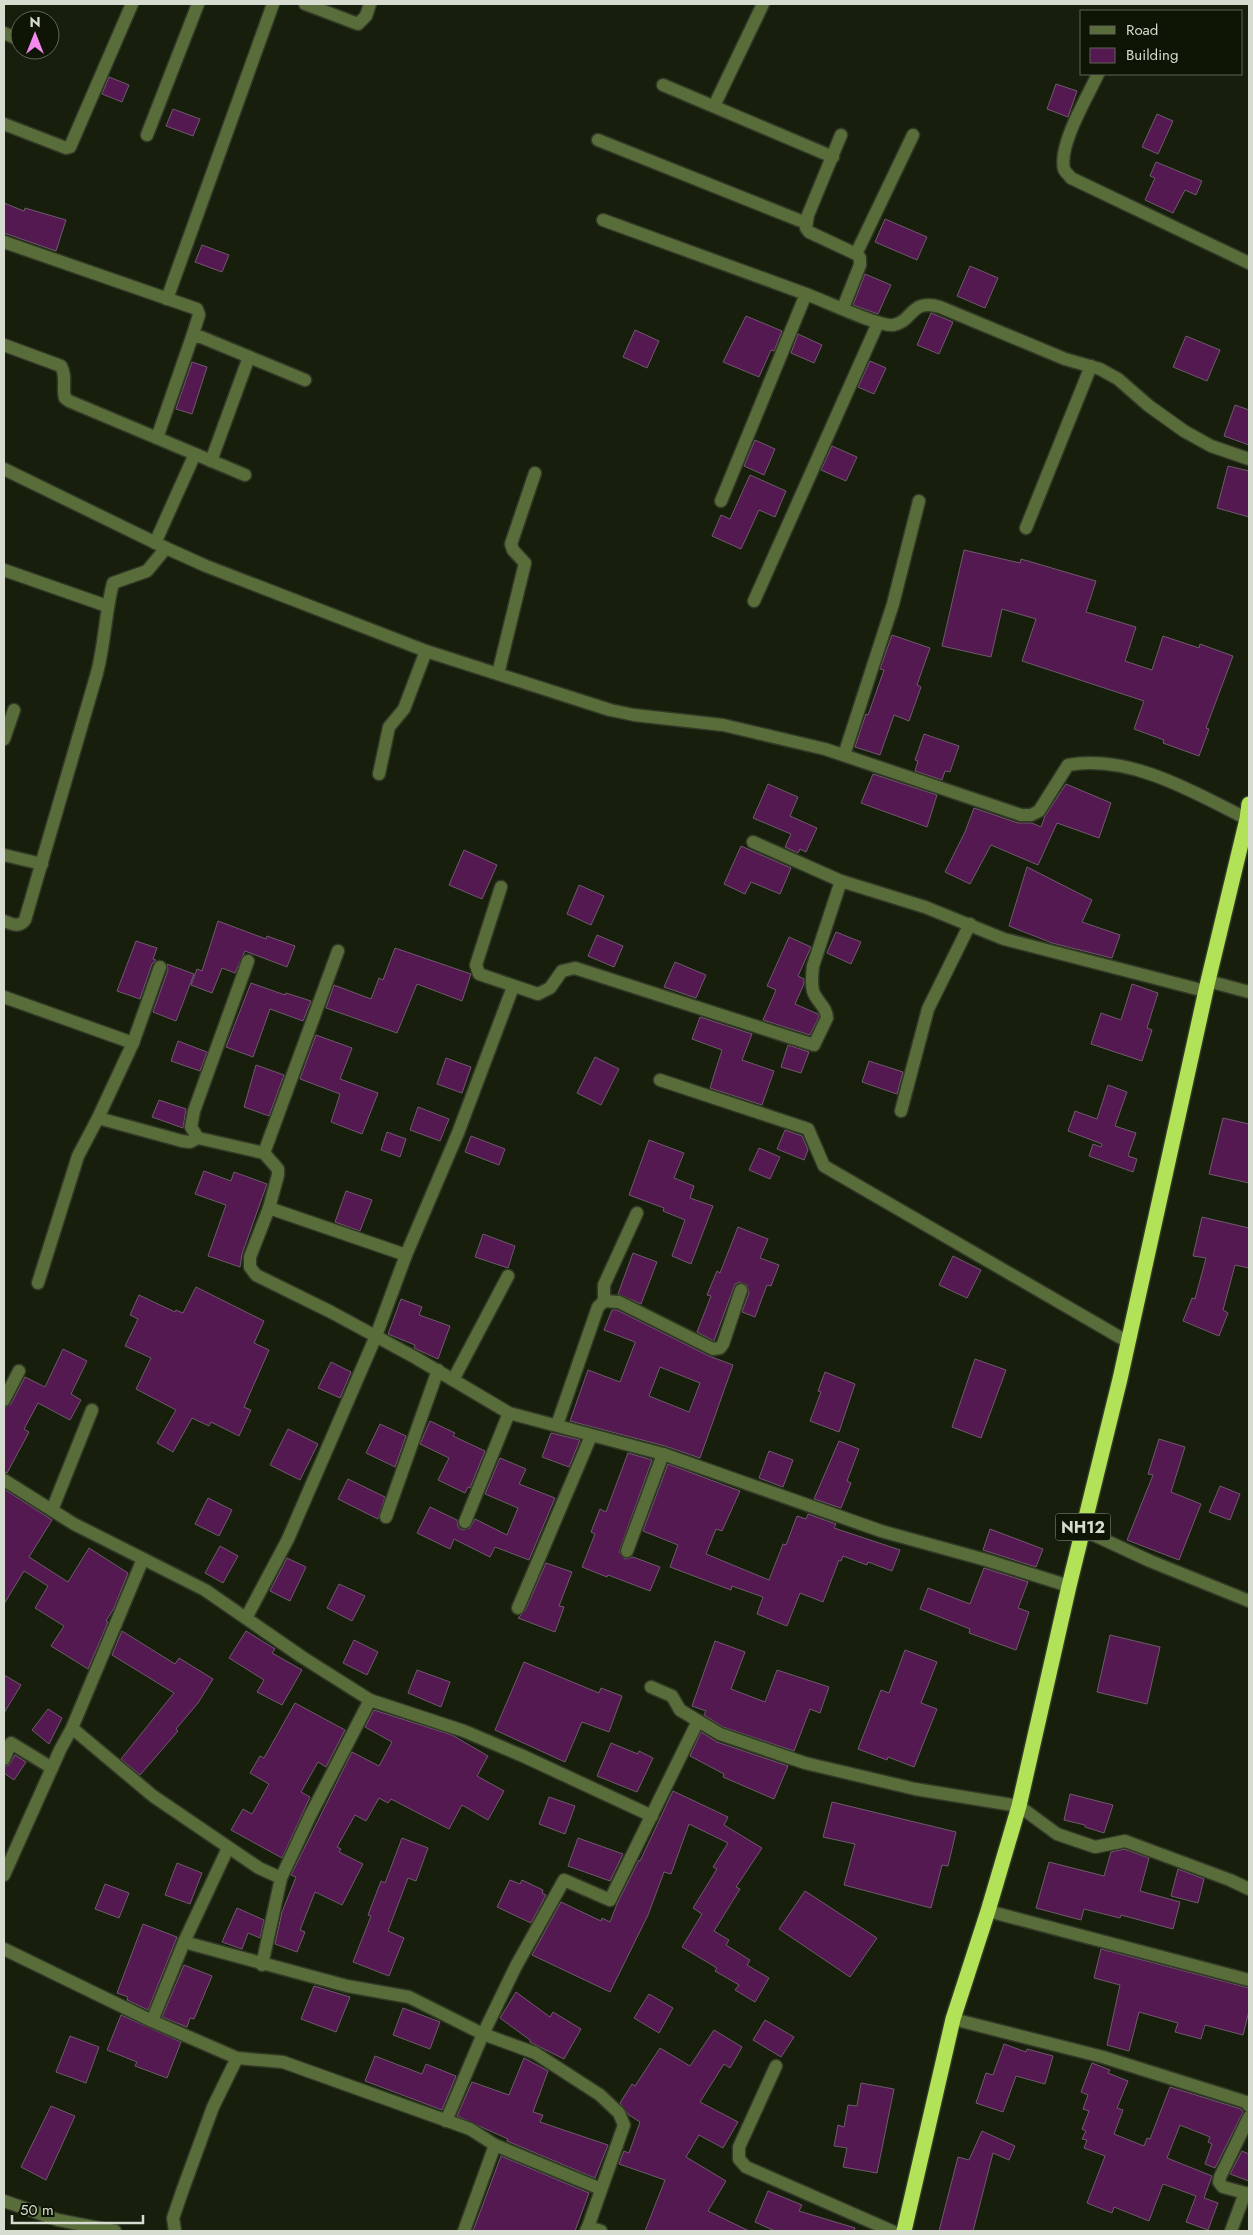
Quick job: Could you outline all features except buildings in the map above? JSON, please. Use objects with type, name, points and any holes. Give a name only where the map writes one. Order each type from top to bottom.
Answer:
[{"type":"highway","name":"NH12","points":[[904,2231],[953,2019],[1019,1806],[1069,1586],[1128,1342],[1206,986],[1249,814]]},
{"type":"street","points":[[4,124],[66,148],[70,147],[132,4]]},
{"type":"street","points":[[147,135],[198,4]]},
{"type":"street","points":[[167,300],[273,4]]},
{"type":"street","points":[[305,4],[358,24],[366,16],[370,4]]},
{"type":"street","points":[[714,106],[763,4]]},
{"type":"street","points":[[1098,75],[1067,141],[1064,170],[1071,178],[1249,263]]},
{"type":"street","points":[[664,85],[833,157]]},
{"type":"street","points":[[841,135],[806,223],[806,228],[809,232],[856,254],[860,258],[860,265],[843,308]]},
{"type":"street","points":[[856,254],[912,135]]},
{"type":"street","points":[[598,140],[806,223]]},
{"type":"street","points":[[603,220],[878,322],[891,325],[898,323],[916,307],[935,305],[1065,359],[1091,366],[1118,379],[1149,406],[1184,431],[1211,446],[1249,459]]},
{"type":"street","points":[[4,242],[197,309],[199,315],[157,438]]},
{"type":"street","points":[[721,501],[806,294]]},
{"type":"street","points":[[754,601],[878,322]]},
{"type":"street","points":[[192,337],[200,337],[305,380]]},
{"type":"street","points":[[4,345],[61,366],[64,375],[63,393],[69,401],[245,475]]},
{"type":"street","points":[[211,461],[249,357]]},
{"type":"street","points":[[1026,528],[1091,366]]},
{"type":"street","points":[[4,921],[18,925],[25,920],[102,656],[107,606],[113,583],[147,571],[160,546],[195,454]]},
{"type":"street","points":[[4,469],[160,546],[426,650],[610,710],[634,715],[723,725],[844,755],[1021,815],[1030,815],[1040,811],[1068,765],[1077,764],[1113,766],[1145,772],[1168,779],[1249,814]]},
{"type":"street","points":[[498,674],[525,568],[523,559],[513,550],[511,544],[535,473]]},
{"type":"street","points":[[844,755],[891,612],[919,500]]},
{"type":"street","points":[[4,570],[107,606]]},
{"type":"street","points":[[379,774],[389,727],[404,709],[426,650]]},
{"type":"street","points":[[4,739],[14,710]]},
{"type":"street","points":[[753,842],[841,881],[925,907],[1004,939],[1206,986],[1249,992]]},
{"type":"street","points":[[4,855],[42,864]]},
{"type":"street","points":[[501,887],[476,965],[476,970],[479,974],[531,993],[544,992],[562,971],[576,968],[814,1045],[827,1018],[827,1013],[814,992],[811,978],[813,966],[841,881]]},
{"type":"street","points":[[901,1111],[928,1009],[970,924]]},
{"type":"street","points":[[264,1153],[338,950]]},
{"type":"street","points":[[198,1138],[190,1127],[191,1119],[248,961]]},
{"type":"street","points":[[38,1283],[78,1156],[133,1043],[160,968]]},
{"type":"street","points":[[246,1618],[288,1539],[376,1336],[406,1255],[439,1181],[513,987]]},
{"type":"street","points":[[4,997],[133,1043]]},
{"type":"street","points":[[660,1080],[808,1128],[824,1166],[1128,1342]]},
{"type":"street","points":[[98,1118],[190,1142],[198,1138],[264,1153],[278,1168],[278,1175],[269,1208],[250,1257],[250,1267],[256,1275],[376,1336],[438,1370],[509,1413],[663,1454],[881,1531],[986,1560],[1069,1586]]},
{"type":"street","points":[[269,1208],[406,1255]]},
{"type":"street","points":[[557,1425],[598,1307],[604,1301],[604,1285],[638,1213]]},
{"type":"street","points":[[453,1380],[508,1276]]},
{"type":"street","points":[[604,1301],[619,1302],[713,1350],[720,1348],[723,1344],[741,1290]]},
{"type":"street","points":[[386,1517],[438,1370]]},
{"type":"street","points":[[4,1400],[19,1371]]},
{"type":"street","points":[[52,1510],[92,1410]]},
{"type":"street","points":[[465,1522],[509,1413]]},
{"type":"street","points":[[518,1608],[592,1436]]},
{"type":"street","points":[[627,1550],[663,1454]]},
{"type":"street","points":[[4,1480],[52,1510],[205,1590],[302,1657],[370,1700],[472,1734],[652,1816]]},
{"type":"street","points":[[1083,1530],[1150,1561],[1249,1601]]},
{"type":"street","points":[[4,1875],[72,1728],[144,1559]]},
{"type":"street","points":[[651,1687],[672,1696],[680,1710],[720,1734],[805,1763],[915,1789],[1019,1806],[1057,1834],[1095,1847],[1125,1842],[1249,1889]]},
{"type":"street","points":[[262,1965],[281,1878],[310,1816],[370,1700]]},
{"type":"street","points":[[446,2121],[483,2034],[516,1966],[564,1880],[610,1900],[698,1721]]},
{"type":"street","points":[[72,1728],[153,1796],[259,1868],[281,1878]]},
{"type":"street","points":[[4,1759],[11,1743],[52,1768]]},
{"type":"street","points":[[152,2021],[184,1942],[228,1848]]},
{"type":"street","points":[[988,1911],[1249,1980]]},
{"type":"street","points":[[184,1942],[262,1965],[347,1986],[409,1997],[483,2034],[535,2053],[600,2094],[619,2113],[624,2125],[587,2229],[601,2231]]},
{"type":"street","points":[[4,1949],[152,2021],[237,2058],[283,2062],[470,2129],[495,2145],[601,2189]]},
{"type":"street","points":[[953,2019],[1103,2057],[1246,2102],[1249,2106]]},
{"type":"street","points":[[175,2231],[173,2218],[183,2189],[213,2107],[237,2058]]},
{"type":"street","points":[[776,2066],[739,2147],[739,2159],[746,2167],[892,2231]]},
{"type":"street","points":[[1231,2231],[1247,2193],[1223,2187],[1219,2182],[1249,2116]]},
{"type":"street","points":[[464,2231],[495,2145]]},
{"type":"street","points":[[4,2201],[58,2220],[115,2231]]}]
